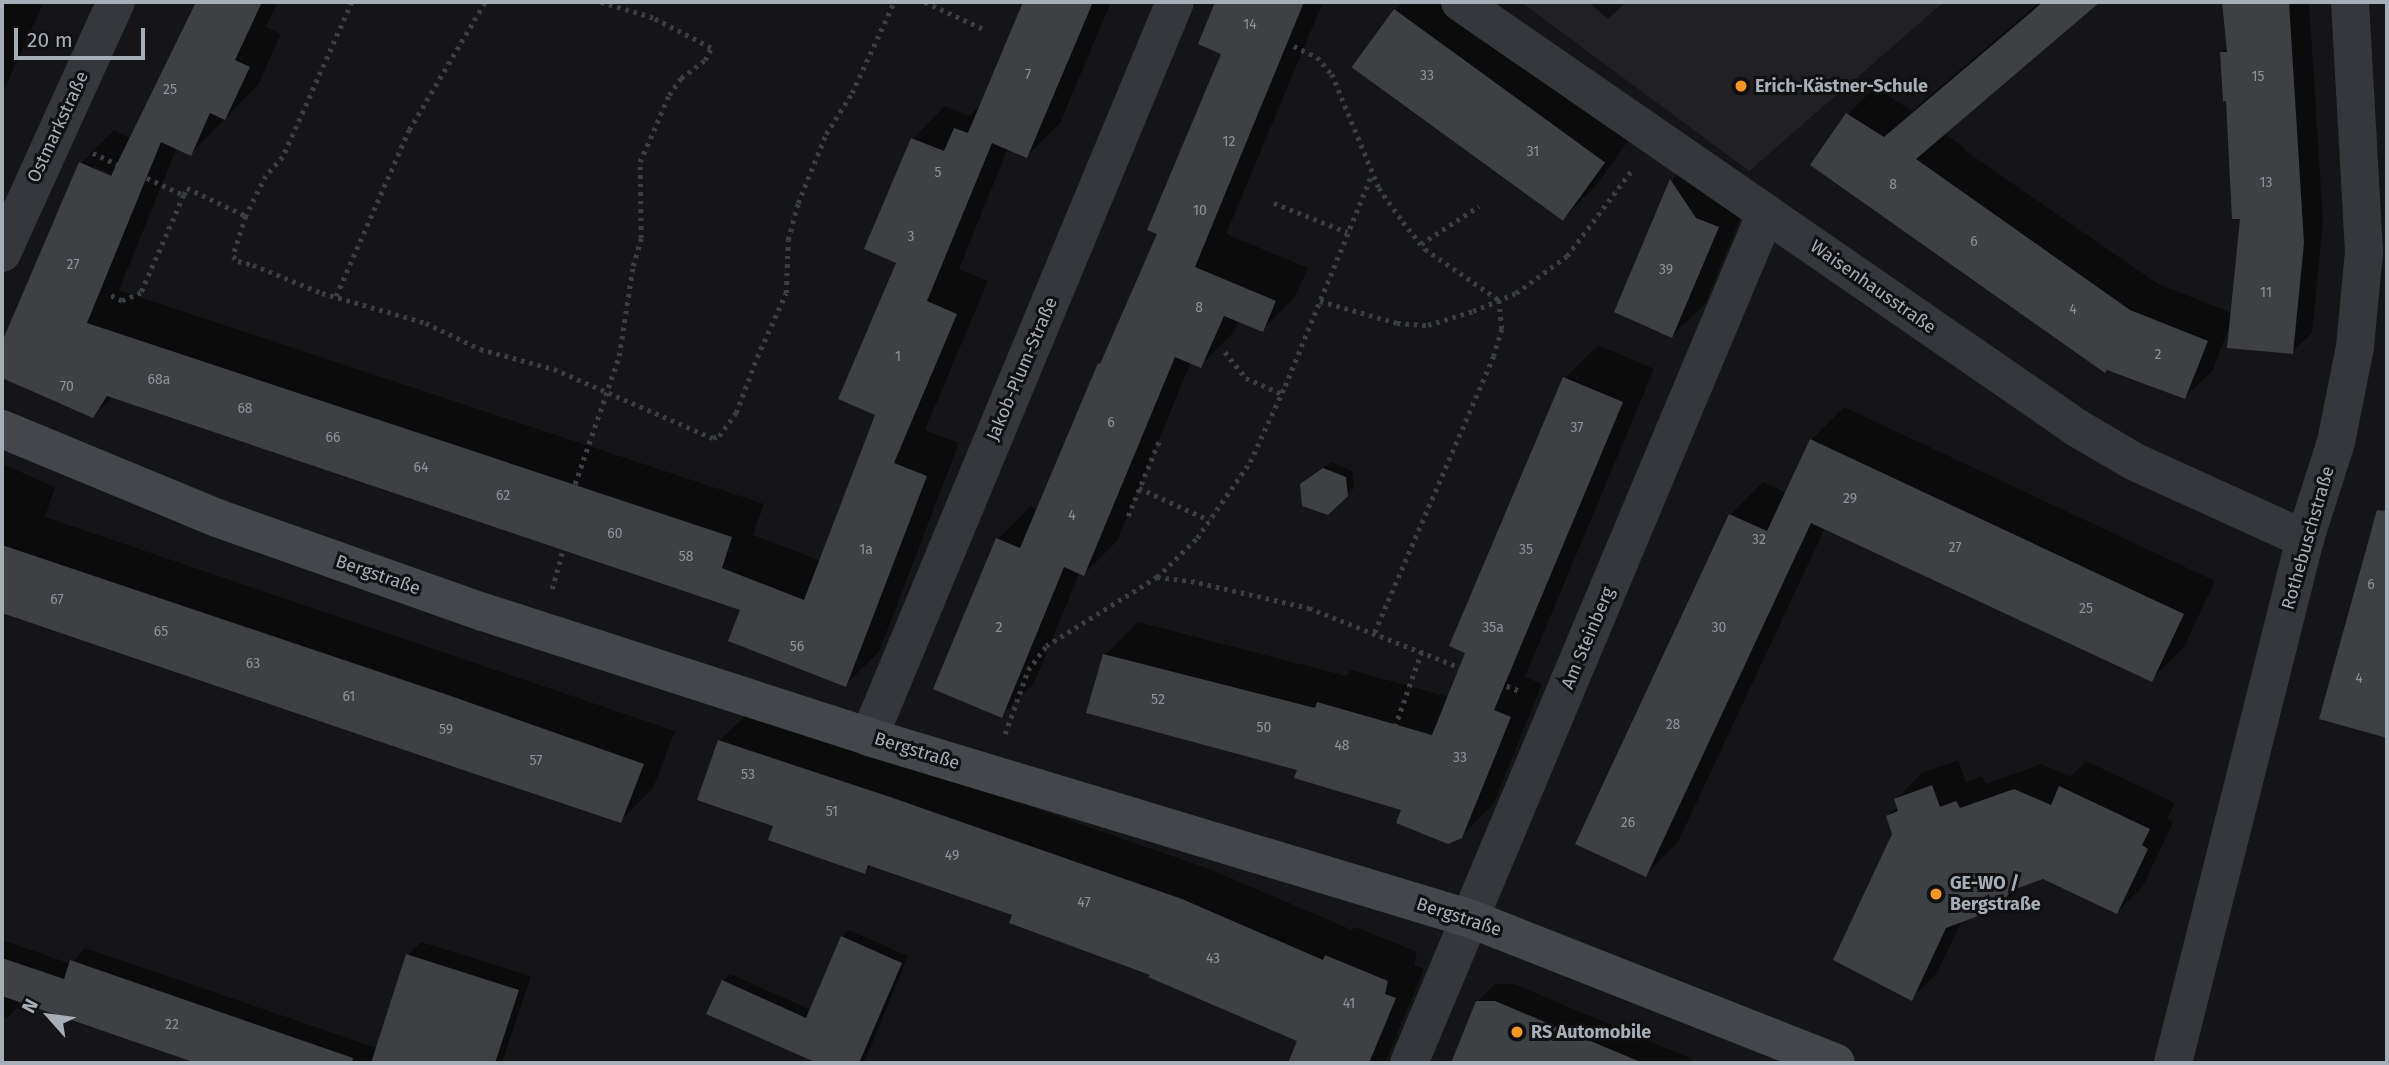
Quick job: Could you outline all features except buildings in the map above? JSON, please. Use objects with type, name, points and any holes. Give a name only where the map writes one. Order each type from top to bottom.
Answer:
[{"type":"street","name":"Ostmarkstraße","points":[[2,253],[116,2]]},
{"type":"street","name":"Jakob-Plum-Straße","points":[[869,737],[1175,2]]},
{"type":"street","name":"Waisenhausstraße","points":[[1460,2],[2077,428],[2135,462],[2305,538]]},
{"type":"street","name":"Rothebuschstraße","points":[[2173,1063],[2305,538],[2336,442],[2355,347],[2364,253],[2350,2]]},
{"type":"street","name":"Am Steinberg","points":[[1409,1063],[1766,213]]},
{"type":"street","name":"Bergstraße","points":[[2,429],[217,518],[539,630],[869,737],[1471,919],[1836,1063]]},
{"type":"path","points":[[352,2],[282,157],[266,176],[246,216],[233,256],[238,261],[336,296],[426,323],[480,349],[554,369],[713,438],[719,436],[736,413],[757,357],[786,293],[788,240],[798,203],[826,134],[852,93],[894,2]]},
{"type":"path","points":[[336,296],[409,130],[485,2]]},
{"type":"path","points":[[539,630],[563,550],[565,518],[619,356],[633,266],[641,239],[640,162],[669,94],[681,78],[705,60],[711,48],[653,18],[600,2]]},
{"type":"path","points":[[925,2],[986,30]]},
{"type":"path","points":[[1294,46],[1317,57],[1332,74],[1379,188],[1421,244],[1449,268],[1499,300]]},
{"type":"path","points":[[54,136],[184,195]]},
{"type":"path","points":[[1320,301],[1396,323],[1428,325],[1516,293],[1567,256],[1604,211],[1655,136]]},
{"type":"path","points":[[992,774],[1028,670],[1046,646],[1157,577],[1197,538],[1250,462],[1282,394],[1372,173]]},
{"type":"path","points":[[108,295],[122,301],[141,293],[187,188],[246,216]]},
{"type":"path","points":[[1274,203],[1347,232]]},
{"type":"path","points":[[1421,244],[1479,206]]},
{"type":"path","points":[[1376,632],[1494,356],[1502,329],[1499,300]]},
{"type":"path","points":[[1225,352],[1246,378],[1282,394]]},
{"type":"path","points":[[1128,516],[1159,441]]},
{"type":"path","points":[[1139,488],[1209,520]]},
{"type":"path","points":[[1157,577],[1191,581],[1309,608],[1422,650],[1559,708]]},
{"type":"path","points":[[1392,735],[1422,650]]},
{"type":"shaded area","name":"Erich-Kästner-Schule","points":[[1521,2],[1944,2],[1749,171]]},
{"type":"place","name":"Erich-Kästner-Schule","points":[[1741,86]]},
{"type":"place","name":"GE-WO / Bergstraße","points":[[1936,894]]},
{"type":"place","name":"RS Automobile","points":[[1517,1032]]}]
